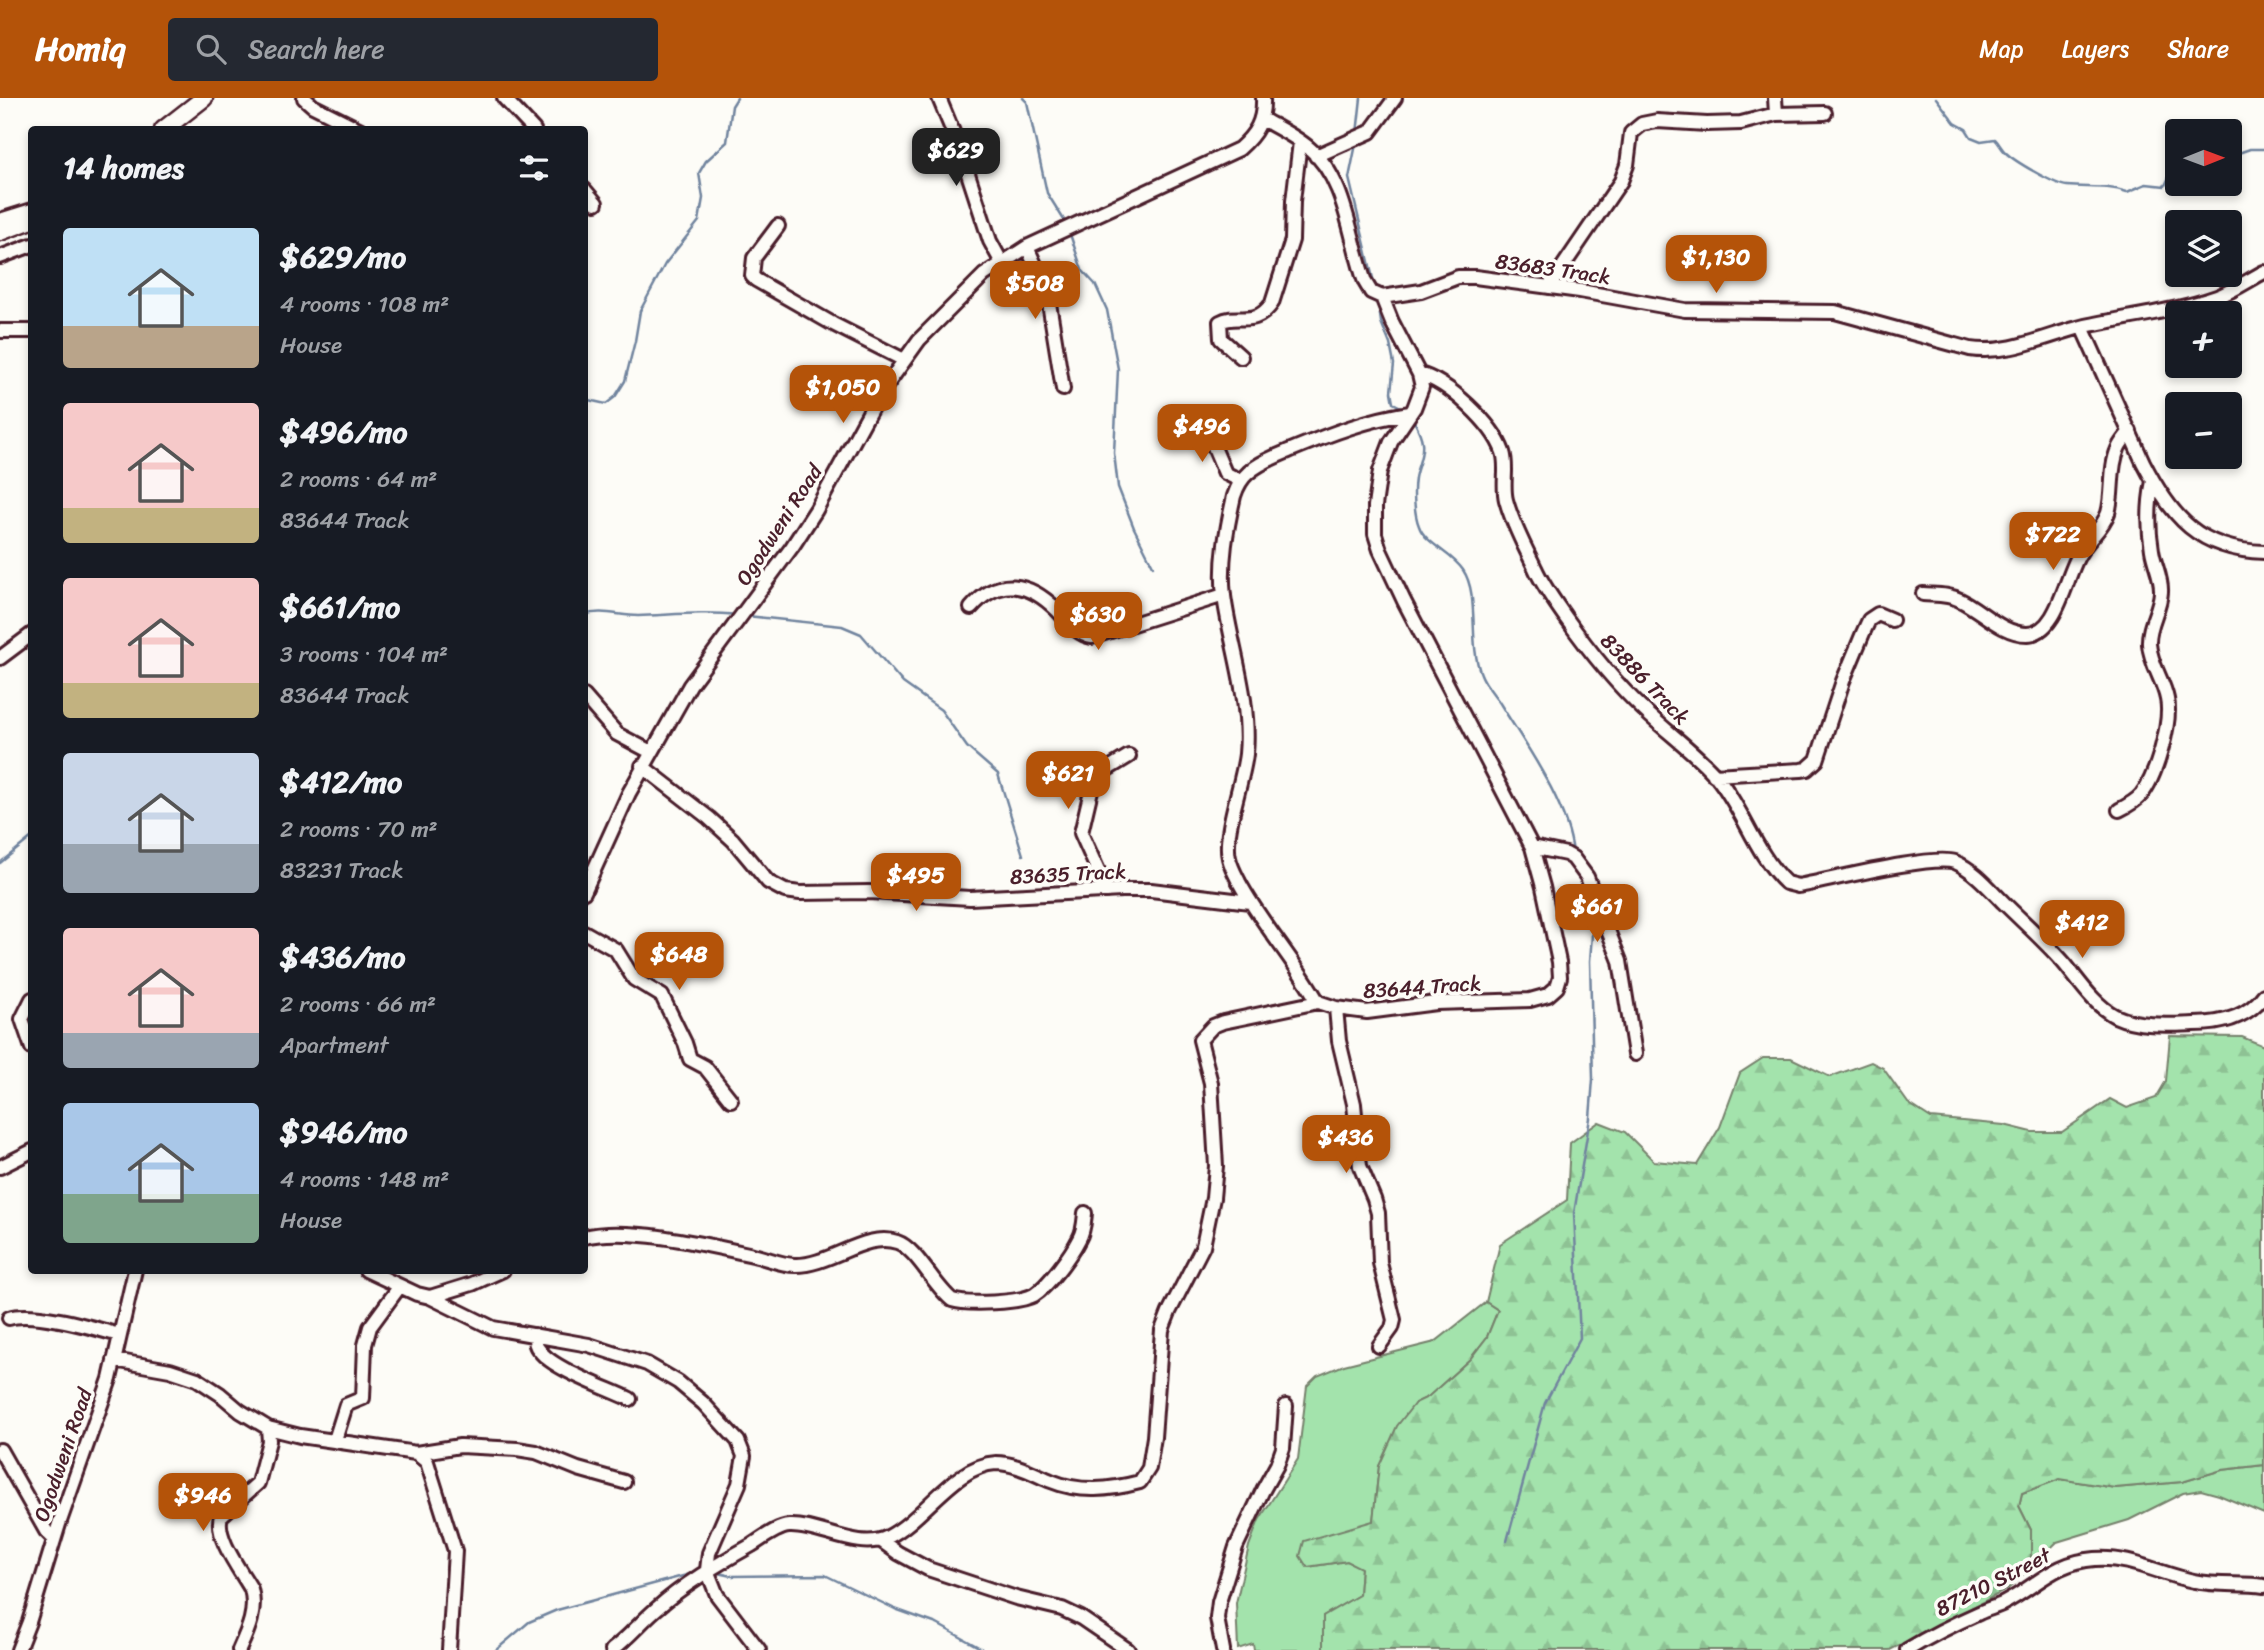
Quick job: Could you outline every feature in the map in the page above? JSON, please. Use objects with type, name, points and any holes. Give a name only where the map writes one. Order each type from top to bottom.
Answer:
[{"type":"main road","points":[[168,126],[204,98]]},
{"type":"main road","points":[[0,232],[28,222]]},
{"type":"street","points":[[304,98],[313,106],[353,126]]},
{"type":"street","points":[[504,98],[530,126]]},
{"type":"street","points":[[939,98],[960,149],[990,242],[1002,262]]},
{"type":"street","points":[[1263,98],[1262,119],[1300,142],[1329,172],[1364,282],[1371,292],[1382,297],[1419,373]]},
{"type":"street","points":[[1316,156],[1370,132],[1395,98]]},
{"type":"street","points":[[1775,98],[1776,114]]},
{"type":"street","points":[[1549,287],[1621,181],[1627,165],[1629,139],[1635,128],[1657,121],[1741,123],[1776,114],[1825,113]]},
{"type":"street","name":"Ogodweni Road","points":[[588,883],[642,766],[702,667],[810,520],[876,400],[919,340],[971,287],[1002,262],[1027,247],[1239,149],[1251,138],[1262,119]]},
{"type":"street","points":[[1241,357],[1221,339],[1220,322],[1224,319],[1258,316],[1272,303],[1292,240],[1293,201],[1300,142]]},
{"type":"street","points":[[588,193],[597,203]]},
{"type":"street","points":[[0,220],[28,211]]},
{"type":"street","points":[[778,226],[754,258],[752,276],[833,324],[904,360]]},
{"type":"street","points":[[0,257],[28,246]]},
{"type":"street","points":[[1027,247],[1047,291],[1063,389]]},
{"type":"street","name":"83683 Track","points":[[1382,297],[1421,291],[1458,277],[1475,277],[1685,310],[1842,313],[1979,350],[2016,346],[2082,327],[2205,300],[2226,293],[2264,272]]},
{"type":"street","points":[[2082,327],[2153,481],[2176,512],[2194,531],[2229,549],[2264,552]]},
{"type":"street","points":[[0,331],[28,331]]},
{"type":"street","name":"83644 Track","points":[[1318,1002],[1367,1013],[1436,1003],[1530,1000],[1553,992],[1559,982],[1560,971],[1544,887],[1532,847],[1404,601],[1375,534],[1375,506],[1380,471],[1391,442],[1421,394],[1419,373]]},
{"type":"street","name":"83886 Track","points":[[1419,373],[1436,379],[1465,402],[1498,443],[1504,461],[1503,486],[1513,519],[1544,585],[1589,652],[1642,709],[1714,775],[1786,883],[1798,886],[1934,860],[1955,862],[1976,876],[2033,930],[2093,997],[2113,1015],[2142,1024],[2209,1024],[2246,1013],[2264,995]]},
{"type":"street","points":[[612,1650],[656,1609],[707,1570],[788,1526],[849,1539],[887,1538],[918,1517],[959,1478],[984,1465],[1007,1464],[1077,1489],[1111,1488],[1140,1482],[1149,1468],[1154,1437],[1162,1331],[1203,1246],[1213,1198],[1216,1166],[1211,1083],[1200,1040],[1213,1026],[1223,1022],[1318,1002],[1307,982],[1250,902],[1232,868],[1228,854],[1231,825],[1244,766],[1246,736],[1243,697],[1224,596],[1223,569],[1234,496],[1241,481],[1257,467],[1306,444],[1374,419],[1410,413]]},
{"type":"street","points":[[1195,418],[1199,429],[1211,440],[1225,473],[1241,481]]},
{"type":"street","points":[[1923,594],[1958,599],[2019,633],[2028,634],[2043,628],[2055,611],[2080,552],[2104,521],[2110,504],[2118,448],[2130,432]]},
{"type":"street","points":[[2119,810],[2133,803],[2149,782],[2167,731],[2169,716],[2167,698],[2153,667],[2149,639],[2161,593],[2149,524],[2153,481]]},
{"type":"street","points":[[971,608],[980,597],[997,588],[1016,586],[1030,589],[1041,595],[1081,633],[1092,637],[1224,596]]},
{"type":"street","points":[[1714,775],[1801,770],[1812,765],[1820,753],[1843,681],[1869,620],[1881,614],[1892,620]]},
{"type":"street","points":[[0,658],[28,637]]},
{"type":"street","points":[[588,701],[617,734],[651,752]]},
{"type":"street","points":[[1107,891],[1083,841],[1082,824],[1096,776],[1129,756]]},
{"type":"street","name":"83635 Track","points":[[642,766],[733,839],[768,881],[785,891],[869,892],[970,898],[1151,890],[1250,902]]},
{"type":"street","points":[[1532,847],[1573,858],[1587,877],[1620,961],[1635,1054]]},
{"type":"street","points":[[588,934],[616,950],[634,979],[662,996],[690,1059],[705,1067],[731,1100]]},
{"type":"street","points":[[28,1007],[22,1019],[28,1036]]},
{"type":"street","points":[[1336,1008],[1339,1041],[1354,1104],[1360,1166],[1378,1213],[1380,1263],[1394,1320],[1392,1328],[1379,1346]]},
{"type":"street","points":[[0,1167],[28,1153]]},
{"type":"street","points":[[588,1236],[614,1233],[638,1235],[730,1250],[794,1265],[811,1264],[875,1240],[887,1240],[898,1242],[910,1250],[952,1300],[1002,1302],[1028,1297],[1042,1287],[1080,1238],[1085,1213]]},
{"type":"street","name":"Ogodweni Road","points":[[18,1650],[110,1379],[134,1274]]},
{"type":"street","points":[[374,1274],[430,1297],[482,1324],[589,1345],[647,1364],[678,1382],[703,1403],[738,1441],[744,1456],[739,1484],[709,1553],[707,1570],[717,1595],[759,1650]]},
{"type":"street","points":[[430,1297],[494,1274]]},
{"type":"street","points":[[335,1440],[346,1405],[363,1398],[365,1345],[370,1327],[400,1286]]},
{"type":"street","points":[[9,1318],[18,1315],[38,1317],[119,1335]]},
{"type":"street","points":[[535,1335],[536,1344],[542,1354],[559,1366],[629,1399]]},
{"type":"street","points":[[114,1360],[170,1370],[197,1379],[268,1428],[300,1436],[416,1453],[460,1446],[536,1452],[578,1469],[624,1482]]},
{"type":"street","points":[[1223,1650],[1217,1618],[1222,1590],[1236,1547],[1278,1465],[1283,1448],[1286,1406]]},
{"type":"street","points":[[239,1650],[252,1614],[253,1597],[220,1533],[219,1522],[221,1516],[258,1483],[270,1441],[268,1428]]},
{"type":"street","points":[[0,1450],[46,1531],[54,1539]]},
{"type":"street","points":[[416,1453],[426,1462],[433,1477],[455,1551],[449,1650]]},
{"type":"street","points":[[880,1540],[928,1569],[1016,1598],[1062,1609],[1081,1618],[1128,1650]]},
{"type":"street","name":"87210 Street","points":[[1907,1650],[2009,1600],[2056,1570],[2092,1559],[2137,1564],[2213,1585],[2249,1584],[2264,1587]]},
{"type":"green space","points":[[2170,1036],[2242,1037],[2264,1046],[2264,1465],[2222,1470],[2182,1482],[2115,1488],[2060,1479],[2022,1493],[2019,1506],[2031,1530],[2031,1567],[2008,1589],[1890,1650],[1323,1650],[1323,1616],[1359,1595],[1361,1568],[1347,1561],[1307,1567],[1300,1556],[1304,1541],[1373,1521],[1379,1466],[1397,1426],[1415,1403],[1428,1397],[1470,1359],[1487,1337],[1498,1310],[1486,1302],[1500,1244],[1567,1200],[1570,1143],[1599,1122],[1625,1132],[1654,1161],[1697,1165],[1720,1127],[1740,1073],[1763,1058],[1791,1058],[1830,1077],[1871,1062],[1883,1068],[1908,1103],[1931,1118],[2004,1125],[2032,1132],[2062,1132],[2110,1099],[2127,1108],[2156,1098],[2166,1081]]},
{"type":"green space","points":[[1486,1302],[1498,1310],[1487,1337],[1470,1359],[1428,1397],[1415,1403],[1379,1466],[1373,1521],[1308,1567],[1347,1561],[1361,1567],[1359,1595],[1323,1616],[1323,1650],[1254,1650],[1253,1644],[1238,1649],[1236,1603],[1249,1546],[1259,1520],[1298,1459],[1307,1386],[1317,1376],[1344,1365],[1435,1342]]},
{"type":"green space","points":[[2264,1465],[2264,1514],[2201,1490],[2183,1493],[2129,1520],[2057,1542],[2031,1567],[2031,1530],[2019,1506],[2022,1493],[2060,1479],[2115,1488],[2182,1482],[2222,1470]]},
{"type":"waterway","points":[[588,400],[606,404],[615,397],[625,381],[640,311],[665,264],[699,221],[703,198],[699,173],[706,161],[727,142],[732,106],[737,98]]},
{"type":"waterway","points":[[1023,98],[1027,102],[1047,193],[1064,220]]},
{"type":"waterway","points":[[1357,134],[1361,98]]},
{"type":"waterway","points":[[1936,98],[1955,123],[1966,129],[1971,137],[1981,141],[1995,139],[2005,152],[2017,161],[2061,185],[2127,192],[2146,184],[2165,186]]},
{"type":"waterway","points":[[1356,144],[1349,178],[1375,287]]},
{"type":"waterway","points":[[2242,152],[2264,149]]},
{"type":"waterway","points":[[1071,237],[1082,270],[1095,284],[1107,310],[1118,369],[1114,453],[1118,487],[1153,566]]},
{"type":"waterway","points":[[1378,301],[1381,322],[1394,364],[1391,392],[1393,403],[1403,408]]},
{"type":"waterway","points":[[1412,417],[1421,435],[1422,447],[1414,489],[1419,526],[1427,538],[1458,564],[1468,580],[1473,606],[1475,649],[1481,674],[1534,757],[1555,796],[1570,834],[1573,853]]},
{"type":"waterway","points":[[588,614],[737,615]]},
{"type":"waterway","points":[[747,616],[842,626],[861,634],[903,683],[941,710],[967,747],[998,774],[1023,855]]},
{"type":"waterway","points":[[0,863],[28,840]]},
{"type":"waterway","points":[[1507,1541],[1545,1403],[1580,1338],[1574,1213],[1590,1118],[1593,1079],[1590,961],[1593,921],[1591,905],[1580,876]]},
{"type":"waterway","points":[[714,1572],[732,1576],[825,1575],[895,1609],[937,1624],[984,1650]]},
{"type":"waterway","points":[[496,1650],[529,1622],[557,1610],[694,1573]]}]
